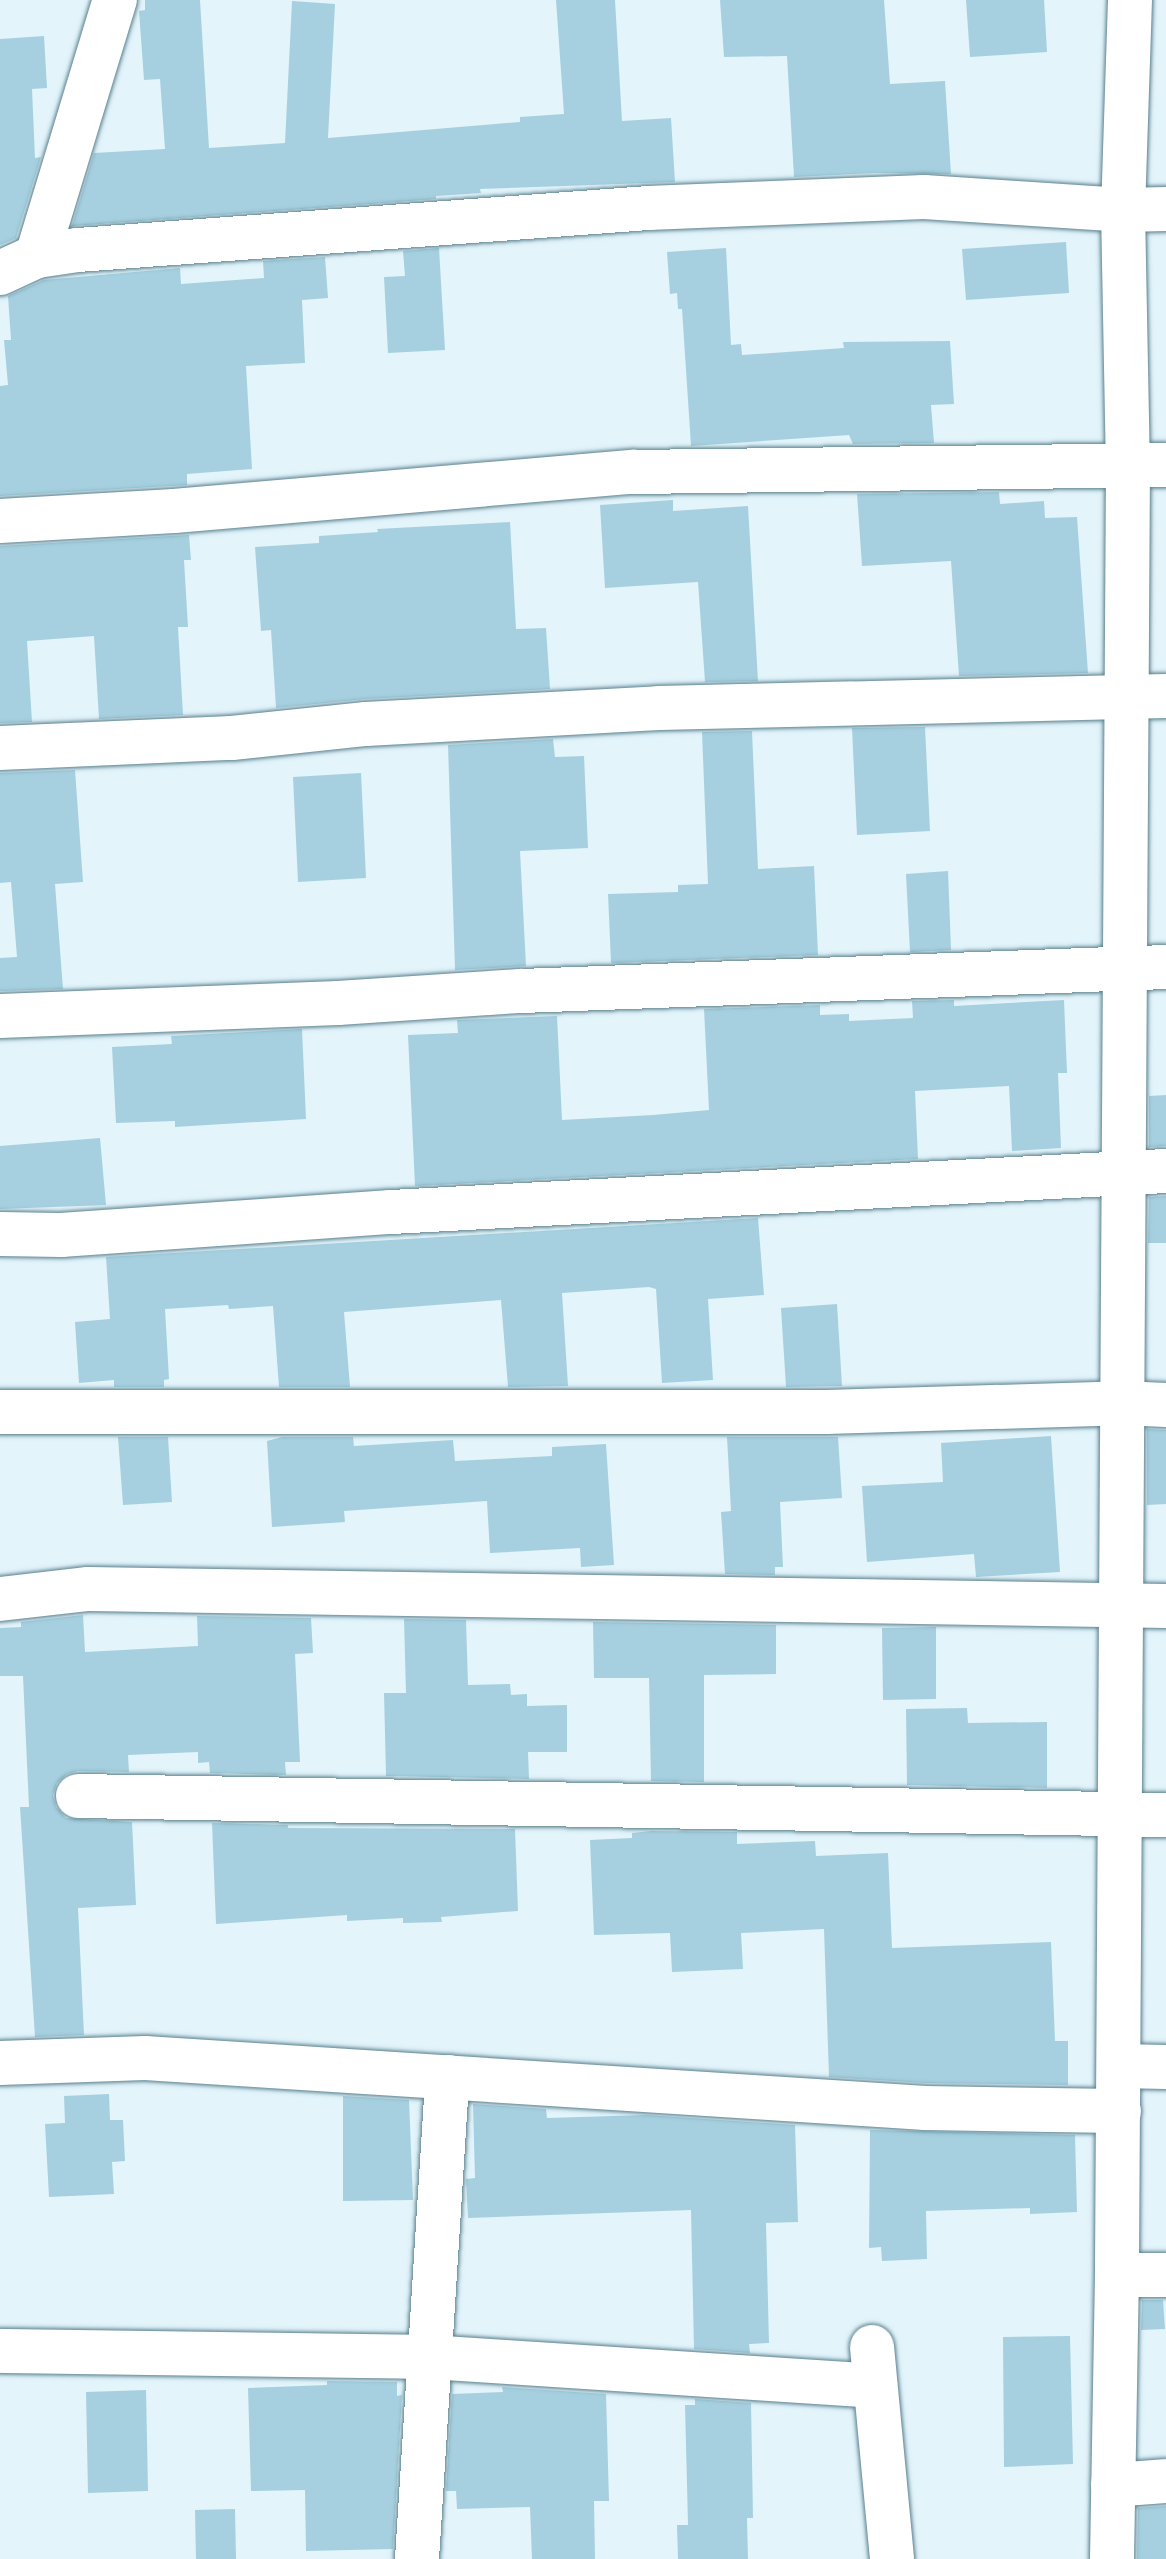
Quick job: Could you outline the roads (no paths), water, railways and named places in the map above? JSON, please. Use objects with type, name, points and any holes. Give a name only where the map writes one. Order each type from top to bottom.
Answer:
[{"type":"street","points":[[115,0],[19,264],[648,208],[924,197],[1123,210],[1166,209]]},
{"type":"street","points":[[1112,2559],[1120,2066],[1122,1403],[1145,1171],[1147,466],[1123,210],[1130,0]]},
{"type":"street","points":[[0,521],[189,510],[633,472],[1147,466]]},
{"type":"street","points":[[0,748],[232,738],[366,724],[659,708],[1146,697]]},
{"type":"street","points":[[0,1016],[338,1003],[521,991],[1146,968]]},
{"type":"street","points":[[0,1234],[61,1235],[1145,1171]]},
{"type":"street","points":[[0,1412],[826,1412],[1122,1403],[1166,1405]]},
{"type":"street","points":[[0,1599],[88,1589],[1166,1606]]},
{"type":"street","points":[[78,1796],[1166,1815]]},
{"type":"street","points":[[0,2063],[145,2058],[925,2108],[1119,2111]]},
{"type":"street","points":[[1120,2066],[1166,2067]]},
{"type":"street","points":[[417,2559],[447,2077]]},
{"type":"street","points":[[1117,2275],[1166,2275]]},
{"type":"street","points":[[0,2351],[874,2366],[892,2559]]},
{"type":"street","points":[[1113,2485],[1166,2481]]}]
